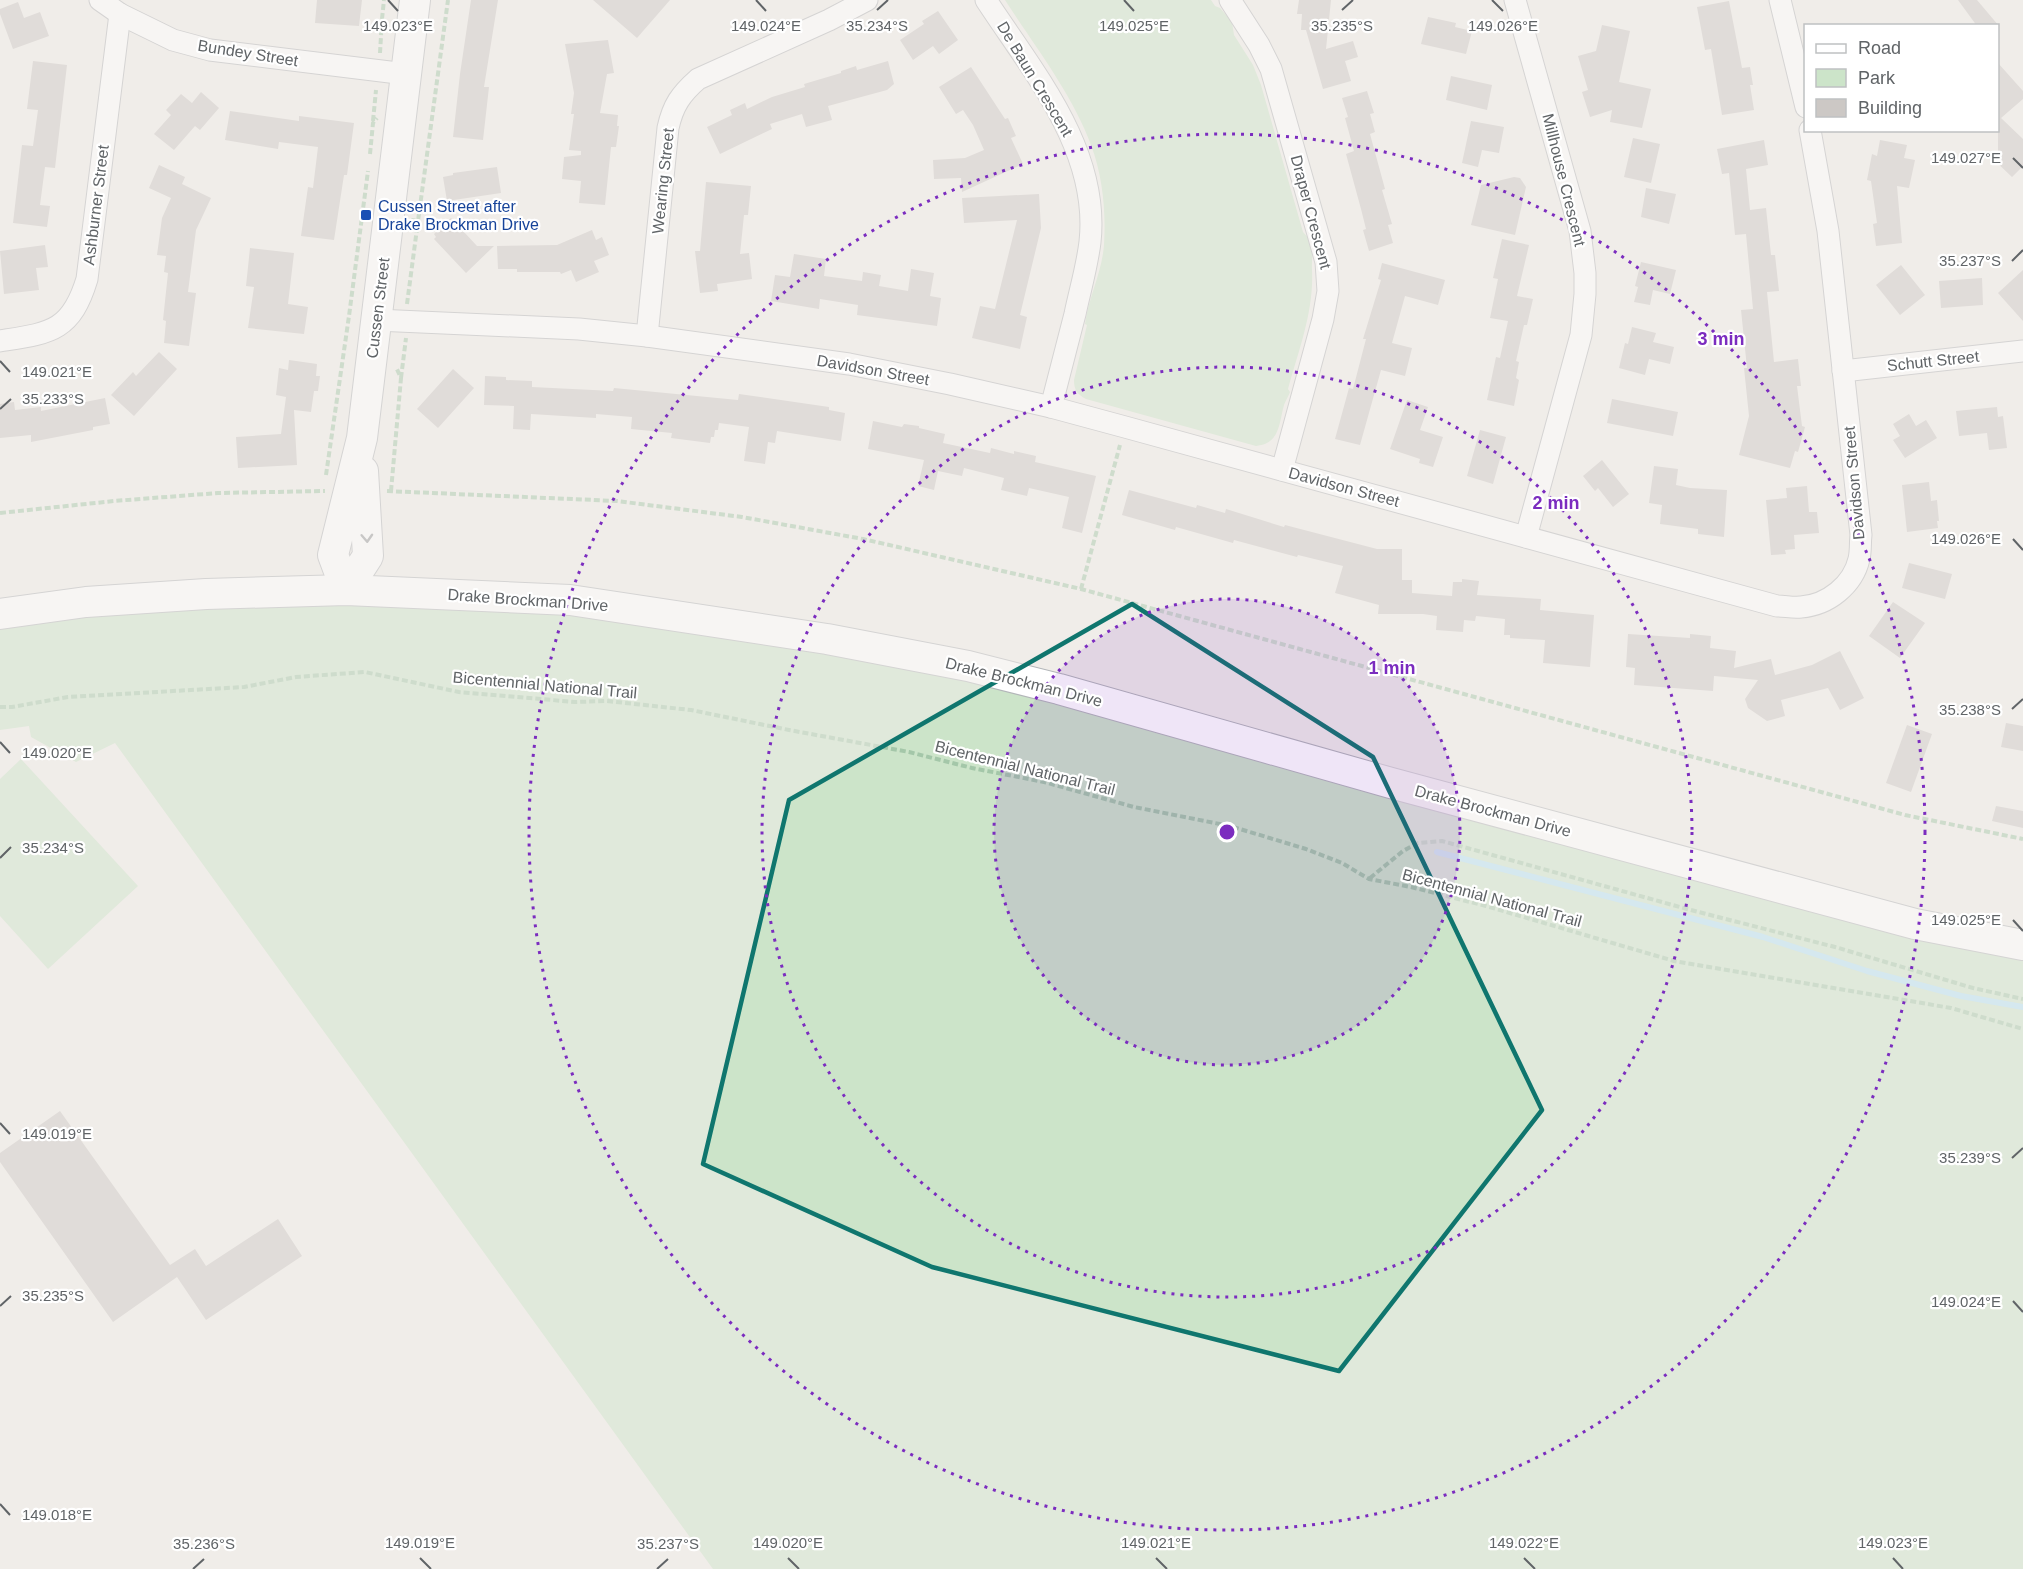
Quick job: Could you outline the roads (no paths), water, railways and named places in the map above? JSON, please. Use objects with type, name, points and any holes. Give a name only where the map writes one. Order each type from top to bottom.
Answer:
[{"type":"main road","name":"Cussen Street","points":[[346,590],[333,555],[362,438],[376,320],[403,219],[406,74],[415,0]]},
{"type":"main road","name":"Drake Brockman Drive","points":[[0,614],[98,601],[206,594],[346,590],[570,600],[827,639],[968,666],[1101,700],[1390,783],[1894,918],[2023,945]]},
{"type":"street","name":"Bundey Street","points":[[100,0],[120,14],[173,40],[210,50],[406,74]]},
{"type":"street","name":"Wearing Street","points":[[646,336],[668,128],[681,95],[698,79],[829,20],[867,0]]},
{"type":"street","name":"De Baun Crescent","points":[[987,0],[1054,104],[1073,142],[1086,182],[1089,201],[1090,241],[1051,407]]},
{"type":"street","name":"Draper Crescent","points":[[1230,0],[1259,45],[1271,69],[1326,262],[1328,291],[1323,319],[1282,470]]},
{"type":"street","name":"Millhouse Crescent","points":[[1515,0],[1580,231],[1586,294],[1581,334],[1526,537]]},
{"type":"street","points":[[1780,0],[1804,99]]},
{"type":"street","name":"Ashburner Street","points":[[0,341],[40,335],[60,325],[81,301],[87,279],[120,14]]},
{"type":"street","name":"Davidson Street","points":[[376,320],[544,327],[646,336],[849,364],[950,384],[1051,407],[1777,606],[1802,607],[1834,596],[1850,580],[1859,559],[1861,535],[1828,231],[1810,132]]},
{"type":"street","name":"Schutt Street","points":[[1844,371],[2023,351]]},
{"type":"waterway","points":[[1437,852],[1763,937],[1867,971],[1961,996],[2023,1007]]},
{"type":"place","name":"Cussen Street after Drake Brockman Drive","points":[[366,215]]}]
